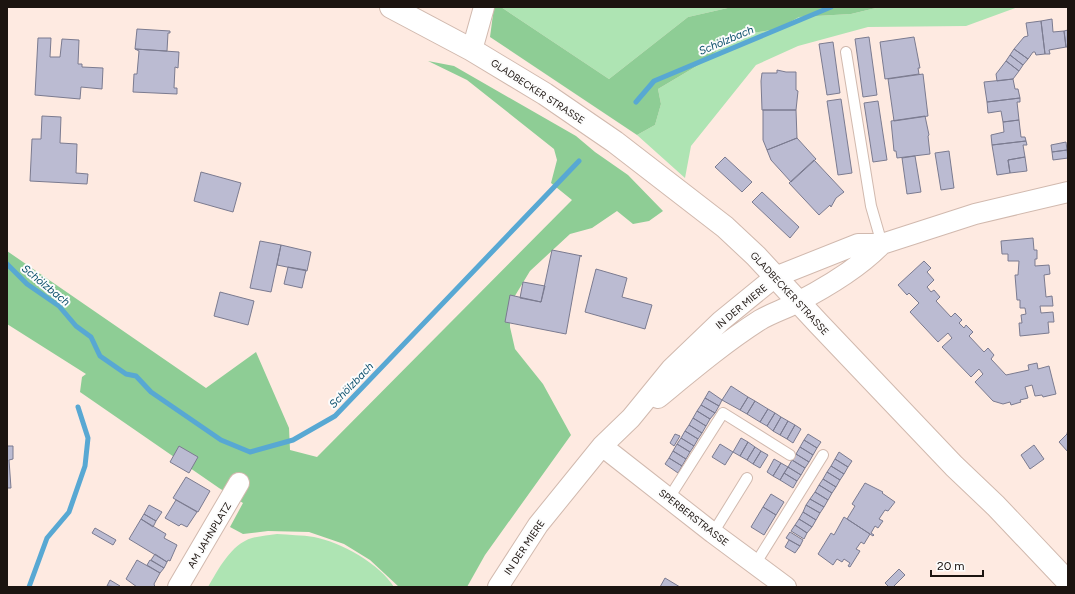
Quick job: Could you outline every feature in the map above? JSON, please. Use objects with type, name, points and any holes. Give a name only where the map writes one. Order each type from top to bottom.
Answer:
[{"type":"main road","name":"GLADBECKER STRASSE","points":[[391,7],[516,75],[615,142],[725,227],[756,256],[954,466],[996,506],[1068,582]]},
{"type":"street","points":[[472,50],[483,8]]},
{"type":"street","name":"IN DER MIERE","points":[[631,418],[671,369],[721,321],[775,277],[858,244],[882,244],[975,214],[1067,194]]},
{"type":"street","name":"IN DER MIERE","points":[[498,587],[538,525],[602,446],[631,418],[744,331],[762,319],[798,302],[869,258],[882,244]]},
{"type":"street","name":"SPERBERSTRASSE","points":[[602,446],[713,533],[786,587]]},
{"type":"street","name":"AM JAHNPLATZ","points":[[178,587],[239,483]]},
{"type":"lane","points":[[846,52],[871,206],[882,244]]},
{"type":"lane","points":[[670,498],[723,413],[790,455]]},
{"type":"lane","points":[[756,564],[823,455]]},
{"type":"lane","points":[[713,533],[747,478]]},
{"type":"green space","points":[[494,7],[501,7],[609,79],[688,17],[732,7],[880,7],[851,14],[799,17],[778,29],[732,36],[707,60],[658,89],[661,104],[655,125],[637,135],[490,37]]},
{"type":"green space","points":[[501,7],[732,7],[688,17],[609,79]]},
{"type":"green space","points":[[880,7],[1018,7],[966,26],[868,27],[798,46],[756,65],[691,146],[685,178],[637,135],[655,125],[661,104],[658,89],[707,60],[732,36],[778,29],[799,17],[851,14]]},
{"type":"green space","points":[[428,61],[454,66],[576,136],[595,152],[628,175],[663,211],[649,221],[633,224],[617,211],[592,228],[570,234],[530,271],[510,304],[510,327],[515,349],[543,384],[571,435],[485,555],[467,587],[399,587],[370,560],[344,544],[309,532],[268,531],[243,534],[230,527],[243,503],[80,392],[82,377],[86,374],[7,324],[7,251],[206,388],[256,352],[289,428],[290,450],[317,457],[572,200],[551,183],[557,160],[554,149],[467,80]]},
{"type":"green space","points":[[277,534],[314,537],[336,544],[370,562],[388,578],[394,587],[208,587],[226,558],[244,541],[261,536]]},
{"type":"building","points":[[1052,19],[1053,32],[1064,31],[1066,47],[1049,50],[1050,54],[1045,54],[1041,21]]},
{"type":"building","points":[[1041,21],[1045,54],[1036,55],[1035,52],[1033,52],[1028,59],[1014,49],[1024,37],[1028,36],[1026,23]]},
{"type":"building","points":[[137,29],[170,31],[170,33],[168,33],[167,51],[135,49]]},
{"type":"building","points":[[1068,30],[1068,47],[1066,47],[1064,31]]},
{"type":"building","points":[[869,37],[877,95],[863,97],[855,39]]},
{"type":"building","points":[[914,37],[920,68],[918,68],[919,74],[885,79],[880,42]]},
{"type":"building","points":[[38,38],[51,38],[50,57],[60,57],[62,39],[79,40],[78,64],[82,64],[82,67],[103,68],[102,89],[81,87],[80,99],[35,95]]},
{"type":"building","points":[[833,42],[840,93],[827,95],[819,44]]},
{"type":"building","points":[[135,49],[179,52],[178,68],[175,67],[174,88],[177,88],[177,94],[133,92],[134,74],[137,74],[139,51]]},
{"type":"building","points":[[1014,49],[1028,59],[1023,65],[1010,55]]},
{"type":"building","points":[[1010,55],[1023,65],[1019,71],[1006,61]]},
{"type":"building","points":[[1006,61],[1019,71],[1013,79],[997,81],[996,74]]},
{"type":"building","points":[[777,70],[796,72],[796,90],[798,91],[796,110],[762,110],[762,73],[777,73]]},
{"type":"building","points":[[923,74],[928,116],[894,121],[888,79]]},
{"type":"building","points":[[1013,79],[1015,89],[1018,89],[1020,98],[987,102],[984,82]]},
{"type":"building","points":[[1020,98],[1020,102],[1017,102],[1019,120],[1003,122],[1001,111],[988,113],[987,102]]},
{"type":"building","points":[[841,99],[852,173],[838,175],[827,101]]},
{"type":"building","points":[[878,101],[887,160],[873,162],[864,103]]},
{"type":"building","points":[[763,110],[796,110],[797,138],[767,150],[763,140]]},
{"type":"building","points":[[42,116],[61,117],[60,143],[77,144],[76,173],[88,174],[87,184],[30,181],[32,139],[41,139]]},
{"type":"building","points":[[925,116],[929,135],[930,154],[897,158],[896,151],[894,151],[891,121]]},
{"type":"building","points":[[1019,120],[1021,137],[1025,137],[1026,141],[992,145],[991,135],[1004,132],[1003,122]]},
{"type":"building","points":[[797,138],[816,159],[791,182],[771,160],[767,150]]},
{"type":"building","points":[[1026,141],[1027,145],[1023,145],[1025,157],[1008,160],[1010,173],[997,175],[992,145]]},
{"type":"building","points":[[1066,142],[1067,150],[1052,152],[1051,145]]},
{"type":"building","points":[[1067,150],[1068,158],[1053,160],[1052,152]]},
{"type":"building","points":[[949,151],[954,188],[941,190],[935,153]]},
{"type":"building","points":[[915,156],[921,192],[907,194],[902,158]]},
{"type":"building","points":[[725,157],[752,182],[742,192],[715,167]]},
{"type":"building","points":[[1025,157],[1027,171],[1010,173],[1008,160]]},
{"type":"building","points":[[814,160],[844,192],[836,198],[831,207],[830,205],[819,215],[789,183]]},
{"type":"building","points":[[201,172],[241,183],[233,212],[194,201]]},
{"type":"building","points":[[762,192],[799,227],[790,238],[752,202]]},
{"type":"building","points":[[1033,238],[1034,250],[1037,250],[1035,266],[1049,265],[1050,274],[1044,275],[1046,297],[1052,296],[1053,306],[1040,306],[1041,313],[1053,312],[1054,322],[1048,322],[1049,333],[1020,336],[1019,323],[1022,323],[1021,315],[1026,314],[1025,308],[1020,308],[1020,300],[1017,300],[1015,275],[1018,275],[1019,261],[1008,261],[1008,254],[1002,254],[1001,241]]},
{"type":"building","points":[[260,241],[281,245],[271,292],[250,288]]},
{"type":"building","points":[[281,245],[311,252],[307,271],[277,265]]},
{"type":"building","points":[[552,250],[582,256],[580,256],[566,334],[505,322],[510,295],[541,302]]},
{"type":"building","points":[[924,261],[931,268],[927,272],[934,280],[927,287],[931,292],[934,290],[940,297],[936,301],[951,317],[955,313],[962,320],[959,323],[964,328],[966,325],[973,332],[969,336],[984,352],[988,348],[994,355],[991,359],[1006,375],[1029,370],[1028,365],[1037,363],[1038,369],[1049,366],[1056,394],[1043,397],[1042,395],[1035,396],[1032,385],[1025,387],[1028,398],[1020,400],[1021,402],[1011,405],[1010,402],[1003,404],[993,401],[975,382],[983,374],[979,369],[971,377],[942,347],[952,338],[948,333],[938,342],[910,312],[919,303],[909,293],[907,295],[898,285]]},
{"type":"building","points":[[288,267],[306,270],[302,288],[284,284]]},
{"type":"building","points":[[596,269],[627,278],[622,297],[652,305],[645,329],[585,312]]},
{"type":"building","points":[[523,282],[545,286],[541,302],[520,298]]},
{"type":"building","points":[[220,292],[254,301],[248,325],[214,316]]},
{"type":"building","points":[[731,386],[748,397],[740,410],[722,400]]},
{"type":"building","points":[[709,391],[722,400],[719,406],[705,398]]},
{"type":"building","points":[[748,397],[755,401],[747,414],[740,410]]},
{"type":"building","points":[[705,398],[719,406],[715,413],[701,405]]},
{"type":"building","points":[[755,401],[768,409],[760,422],[747,414]]},
{"type":"building","points":[[701,405],[715,413],[710,419],[697,411]]},
{"type":"building","points":[[768,409],[775,413],[767,426],[760,422]]},
{"type":"building","points":[[697,411],[710,419],[706,426],[693,418]]},
{"type":"building","points":[[775,413],[781,417],[773,431],[767,426]]},
{"type":"building","points":[[781,417],[788,421],[780,435],[773,431]]},
{"type":"building","points":[[693,418],[706,426],[702,433],[689,425]]},
{"type":"building","points":[[788,421],[795,425],[787,439],[780,435]]},
{"type":"building","points":[[689,425],[702,433],[698,439],[685,431]]},
{"type":"building","points":[[795,425],[801,429],[793,443],[787,439]]},
{"type":"building","points":[[1068,429],[1068,452],[1059,442],[1067,434]]},
{"type":"building","points":[[685,431],[698,439],[694,446],[681,438]]},
{"type":"building","points":[[675,434],[680,436],[674,446],[670,443]]},
{"type":"building","points":[[808,434],[821,442],[817,448],[804,440]]},
{"type":"building","points":[[681,438],[694,446],[690,452],[677,444]]},
{"type":"building","points":[[741,438],[748,442],[740,456],[733,452]]},
{"type":"building","points":[[804,440],[817,448],[813,455],[800,447]]},
{"type":"building","points":[[748,442],[755,447],[747,460],[740,456]]},
{"type":"building","points":[[677,444],[690,452],[686,459],[673,451]]},
{"type":"building","points":[[720,444],[733,452],[725,465],[712,457]]},
{"type":"building","points":[[1034,445],[1044,459],[1030,469],[1021,455]]},
{"type":"building","points":[[7,446],[13,446],[13,459],[9,460],[11,488],[7,488]]},
{"type":"building","points":[[179,446],[198,457],[189,473],[170,462]]},
{"type":"building","points":[[755,447],[761,451],[753,464],[747,460]]},
{"type":"building","points":[[800,447],[813,455],[809,462],[796,454]]},
{"type":"building","points":[[673,451],[686,459],[682,466],[669,458]]},
{"type":"building","points":[[761,451],[768,455],[760,468],[753,464]]},
{"type":"building","points":[[839,452],[852,461],[848,467],[835,459]]},
{"type":"building","points":[[796,454],[809,462],[805,468],[792,460]]},
{"type":"building","points":[[669,458],[682,466],[678,473],[665,464]]},
{"type":"building","points":[[774,459],[781,463],[773,476],[767,472]]},
{"type":"building","points":[[835,459],[848,467],[844,474],[831,466]]},
{"type":"building","points":[[792,460],[805,468],[801,475],[788,467]]},
{"type":"building","points":[[781,463],[788,467],[780,480],[773,476]]},
{"type":"building","points":[[831,466],[844,474],[840,480],[827,472]]},
{"type":"building","points":[[788,467],[801,475],[797,481],[784,473]]},
{"type":"building","points":[[827,472],[840,480],[836,487],[823,479]]},
{"type":"building","points":[[784,473],[797,481],[793,488],[780,480]]},
{"type":"building","points":[[186,477],[210,491],[198,512],[173,498]]},
{"type":"building","points":[[823,479],[836,487],[832,493],[819,485]]},
{"type":"building","points":[[865,483],[883,492],[882,493],[895,502],[888,511],[885,510],[879,519],[883,521],[878,528],[875,526],[871,533],[874,535],[873,536],[847,519],[855,506],[852,504]]},
{"type":"building","points":[[819,485],[832,493],[828,500],[815,492]]},
{"type":"building","points":[[815,492],[828,500],[824,507],[810,499]]},
{"type":"building","points":[[771,494],[784,502],[776,515],[763,507]]},
{"type":"building","points":[[810,499],[824,507],[820,513],[806,505]]},
{"type":"building","points":[[176,500],[197,512],[187,527],[181,524],[179,526],[165,518]]},
{"type":"building","points":[[149,505],[162,512],[156,521],[144,514]]},
{"type":"building","points":[[806,505],[820,513],[816,520],[803,512]]},
{"type":"building","points":[[763,507],[776,515],[764,535],[751,527]]},
{"type":"building","points":[[803,512],[816,520],[812,527],[799,519]]},
{"type":"building","points":[[144,514],[156,521],[153,527],[141,519]]},
{"type":"building","points":[[844,517],[870,534],[864,544],[861,542],[856,549],[860,551],[850,567],[848,566],[850,563],[844,559],[842,562],[837,559],[833,565],[818,554],[831,533],[834,535]]},
{"type":"building","points":[[141,519],[166,534],[164,538],[177,545],[170,561],[168,560],[167,562],[129,539]]},
{"type":"building","points":[[799,519],[812,527],[807,533],[795,525]]},
{"type":"building","points":[[795,525],[807,533],[804,539],[791,531]]},
{"type":"building","points":[[95,528],[116,540],[113,545],[92,533]]},
{"type":"building","points":[[790,532],[803,540],[800,546],[786,538]]},
{"type":"building","points":[[789,540],[800,546],[795,553],[785,547]]},
{"type":"building","points":[[155,554],[167,562],[164,568],[151,560]]},
{"type":"building","points":[[137,560],[160,573],[154,584],[155,587],[137,587],[126,579]]},
{"type":"building","points":[[150,560],[164,568],[160,573],[147,565]]},
{"type":"building","points":[[899,569],[905,575],[893,587],[889,587],[885,583]]},
{"type":"building","points":[[665,578],[680,587],[660,587]]},
{"type":"building","points":[[110,580],[120,586],[107,586]]},
{"type":"waterway","name":"Schölzbach","points":[[636,102],[654,81],[831,7]]},
{"type":"waterway","name":"Schölzbach","points":[[7,264],[27,284],[59,306],[76,326],[91,337],[100,356],[126,374],[136,376],[151,392],[221,440],[250,452],[293,440],[335,416],[579,161]]},
{"type":"waterway","points":[[29,587],[47,538],[69,512],[85,466],[88,438],[78,407]]}]
